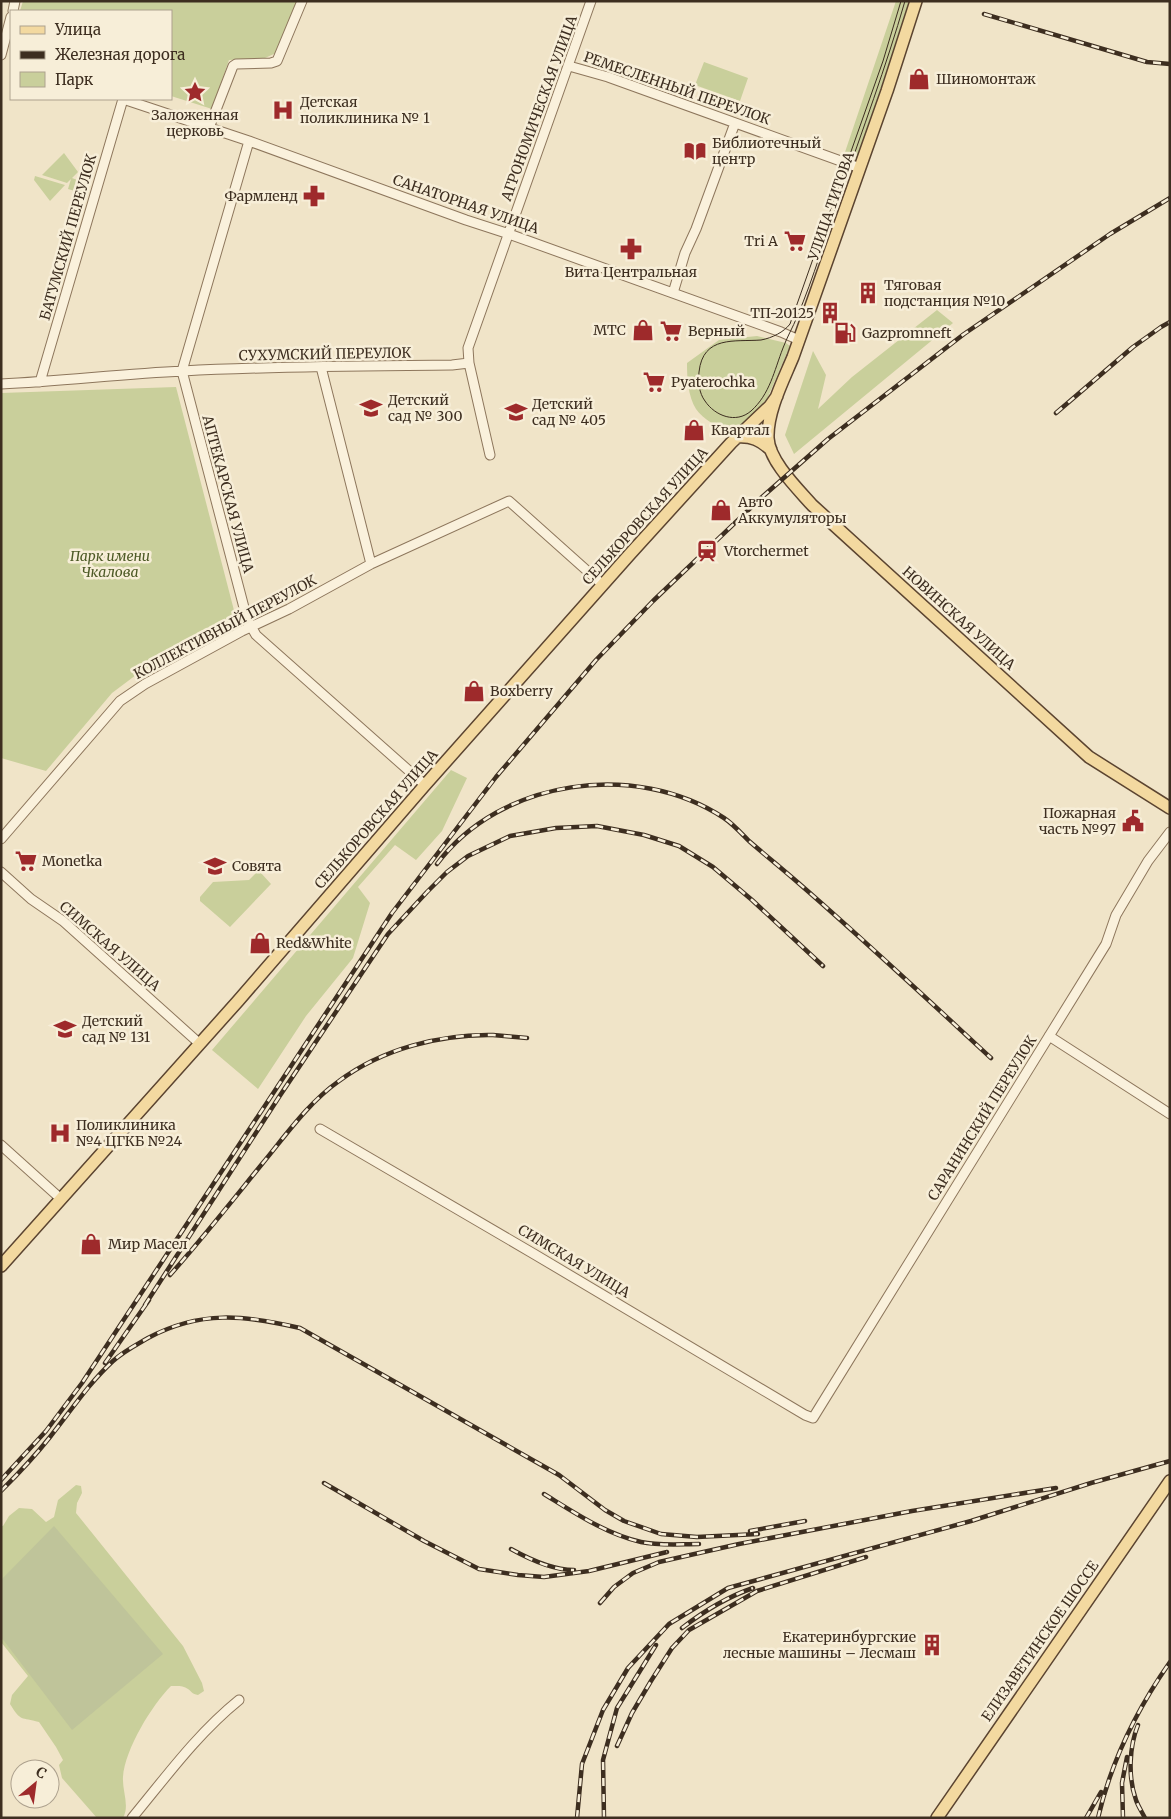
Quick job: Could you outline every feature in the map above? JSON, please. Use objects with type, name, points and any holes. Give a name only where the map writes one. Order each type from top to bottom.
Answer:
[{"type":"main road","name":"УЛИЦА ТИТОВА","points":[[771,420],[777,396],[799,340],[860,168],[916,1]]},
{"type":"main road","name":"СЕЛЬКОРОВСКАЯ УЛИЦА","points":[[1,1266],[200,1044],[425,785],[603,585],[737,437],[764,412],[777,396]]},
{"type":"main road","name":"НОВИНСКАЯ УЛИЦА","points":[[771,420],[768,439],[771,451],[786,475],[812,505],[1089,757],[1170,808]]},
{"type":"main road","points":[[737,437],[757,439],[771,451]]},
{"type":"main road","name":"ЕЛИЗАВЕТИНСКОЕ ШОССЕ","points":[[937,1818],[1170,1481]]},
{"type":"street","points":[[209,128],[233,66],[236,64],[272,63],[277,61],[302,1]]},
{"type":"street","name":"АГРОНОМИЧЕСКАЯ УЛИЦА","points":[[490,454],[469,363],[468,348],[592,1]]},
{"type":"street","points":[[1,54],[10,21]]},
{"type":"street","name":"РЕМЕСЛЕННЫЙ ПЕРЕУЛОК","points":[[569,66],[608,77],[860,168]]},
{"type":"street","name":"БАТУМСКИЙ ПЕРЕУЛОК","points":[[40,382],[123,100]]},
{"type":"street","name":"САНАТОРНАЯ УЛИЦА","points":[[126,100],[250,141],[799,340]]},
{"type":"street","points":[[672,293],[685,253],[696,229],[735,123]]},
{"type":"street","points":[[182,371],[250,141]]},
{"type":"street","name":"СУХУМСКИЙ ПЕРЕУЛОК","points":[[1,384],[182,371],[452,365],[469,363]]},
{"type":"street","points":[[321,367],[371,564]]},
{"type":"street","name":"АПТЕКАРСКАЯ УЛИЦА","points":[[182,371],[251,627],[256,635],[425,785]]},
{"type":"street","name":"КОЛЛЕКТИВНЫЙ ПЕРЕУЛОК","points":[[1,839],[120,701],[145,684],[371,564],[509,501],[603,585]]},
{"type":"street","name":"САРАНИНСКИЙ ПЕРЕУЛОК","points":[[813,1418],[1106,944],[1116,915],[1148,861],[1170,832]]},
{"type":"street","name":"СИМСКАЯ УЛИЦА","points":[[1,872],[31,899],[63,921],[200,1044]]},
{"type":"street","points":[[1049,1036],[1170,1114]]},
{"type":"street","name":"СИМСКАЯ УЛИЦА","points":[[320,1129],[813,1418]]},
{"type":"street","points":[[1,1145],[61,1199]]},
{"type":"street","points":[[132,1818],[199,1737],[218,1717],[239,1700]]},
{"type":"green space","points":[[23,1],[297,1],[276,53],[265,58],[229,60],[212,109],[172,96],[172,10],[20,10]]},
{"type":"green space","points":[[896,1],[910,1],[892,64],[859,158],[853,161],[843,158]]},
{"type":"green space","points":[[704,62],[748,78],[740,101],[695,85]]},
{"type":"green space","points":[[64,153],[78,172],[72,178],[85,183],[82,193],[68,189],[71,179],[67,183],[42,175]]},
{"type":"green space","points":[[35,176],[65,185],[50,201],[34,180]]},
{"type":"green space","points":[[937,310],[953,323],[794,454],[785,435],[813,351],[826,375],[818,409],[852,377]]},
{"type":"green space","points":[[757,336],[786,343],[790,346],[767,399],[731,434],[711,422],[696,409],[690,393],[687,363],[719,340]]},
{"type":"green space","name":"Парк имени Чкалова","points":[[176,387],[236,618],[136,675],[112,693],[46,771],[1,758],[1,393]]},
{"type":"green space","points":[[451,770],[467,778],[442,831],[416,860],[395,845],[358,887],[370,903],[353,958],[306,1016],[258,1089],[212,1050]]},
{"type":"green space","points":[[256,873],[261,873],[271,884],[230,927],[200,901],[200,897],[213,882],[249,880]]},
{"type":"green space","points":[[76,1485],[81,1486],[82,1493],[77,1503],[76,1513],[183,1646],[202,1683],[204,1691],[198,1695],[184,1687],[171,1686],[148,1716],[134,1741],[125,1766],[123,1782],[126,1808],[123,1818],[97,1818],[62,1778],[60,1764],[63,1760],[39,1722],[22,1718],[10,1704],[12,1695],[28,1676],[1,1642],[1,1526],[19,1508],[32,1509],[46,1522],[54,1517],[58,1500]]},
{"type":"green space","points":[[54,1526],[163,1654],[72,1730],[1,1637],[1,1580]]},
{"type":"tram line","points":[[901,1],[883,61],[790,324],[781,332],[765,339],[731,341],[714,346],[702,360],[699,372],[701,394],[714,411],[726,417],[739,417],[751,411],[763,397],[771,382],[814,271],[882,75],[905,1]]},
{"type":"railway","points":[[984,14],[1147,62],[1170,64]]},
{"type":"railway","points":[[1,1480],[46,1431],[82,1383],[392,913],[496,777],[596,660],[653,601],[761,498],[828,439],[964,334],[1110,234],[1170,198]]},
{"type":"railway","points":[[1056,413],[1133,347],[1170,322]]},
{"type":"railway","points":[[437,864],[464,835],[496,813],[532,797],[571,787],[611,785],[651,789],[689,800],[731,823],[991,1058]]},
{"type":"railway","points":[[145,1305],[279,1097],[388,934],[447,872],[468,856],[510,836],[556,828],[597,826],[644,835],[679,846],[713,867],[752,900],[823,966]]},
{"type":"railway","points":[[170,1275],[307,1109],[339,1081],[374,1060],[393,1052],[432,1041],[473,1035],[527,1038]]},
{"type":"railway","points":[[105,1363],[149,1300]]},
{"type":"railway","points":[[1,1491],[38,1451],[96,1379],[121,1354],[148,1338],[186,1323],[204,1319],[241,1318],[300,1328],[559,1475],[605,1510],[624,1521],[661,1534],[697,1537],[758,1534]]},
{"type":"railway","points":[[577,1818],[582,1764],[603,1710],[628,1668],[669,1624],[728,1588],[971,1521],[1091,1483],[1170,1461]]},
{"type":"railway","points":[[324,1483],[424,1541],[479,1569],[544,1577],[589,1571],[667,1552]]},
{"type":"railway","points":[[600,1603],[614,1587],[633,1573],[659,1562],[739,1544],[912,1511],[1056,1488]]},
{"type":"railway","points":[[544,1494],[615,1534],[655,1544],[699,1544]]},
{"type":"railway","points":[[750,1531],[805,1521]]},
{"type":"railway","points":[[511,1549],[549,1566],[574,1570]]},
{"type":"railway","points":[[617,1746],[632,1713],[651,1681],[672,1648],[689,1630],[757,1591],[866,1557]]},
{"type":"railway","points":[[682,1628],[716,1605],[753,1588]]},
{"type":"railway","points":[[604,1818],[603,1760],[617,1708],[656,1645]]},
{"type":"railway","points":[[1098,1818],[1103,1797],[1126,1737],[1147,1698],[1170,1662]]},
{"type":"railway","points":[[1138,1725],[1131,1753],[1131,1772],[1133,1791],[1145,1818]]},
{"type":"railway","points":[[1123,1818],[1122,1783],[1127,1757]]},
{"type":"railway","points":[[1086,1818],[1101,1792]]},
{"type":"place","name":"Шиномонтаж","points":[[919,79]]},
{"type":"place","name":"Заложенная церковь","points":[[195,92]]},
{"type":"place","name":"Детская поликлиника № 1","points":[[283,110]]},
{"type":"place","name":"Библиотечный центр","points":[[695,151]]},
{"type":"place","name":"Фармленд","points":[[314,196]]},
{"type":"place","name":"Tri A","points":[[795,241]]},
{"type":"place","name":"Вита Центральная","points":[[631,249]]},
{"type":"place","name":"Тяговая подстанция №10","points":[[868,293]]},
{"type":"place","name":"ТП-20125","points":[[830,313]]},
{"type":"place","name":"МТС","points":[[643,330]]},
{"type":"place","name":"Верный","points":[[671,331]]},
{"type":"place","name":"Gazpromneft","points":[[845,333]]},
{"type":"place","name":"Pyaterochka","points":[[654,382]]},
{"type":"place","name":"Детский сад № 300","points":[[371,408]]},
{"type":"place","name":"Детский сад № 405","points":[[516,412]]},
{"type":"place","name":"Квартал","points":[[694,430]]},
{"type":"place","name":"Авто Аккумуляторы","points":[[721,510]]},
{"type":"place","name":"Vtorchermet","points":[[707,551]]},
{"type":"place","name":"Boxberry","points":[[474,691]]},
{"type":"place","name":"Пожарная часть №97","points":[[1133,821]]},
{"type":"place","name":"Monetka","points":[[26,861]]},
{"type":"place","name":"Совята","points":[[215,866]]},
{"type":"place","name":"Red&White","points":[[260,943]]},
{"type":"place","name":"Детский сад № 131","points":[[65,1029]]},
{"type":"place","name":"Поликлиника №4 ЦГКБ №24","points":[[60,1133]]},
{"type":"place","name":"Мир Масел","points":[[91,1244]]},
{"type":"place","name":"Екатеринбургские лесные машины – Лесмаш","points":[[932,1645]]}]
